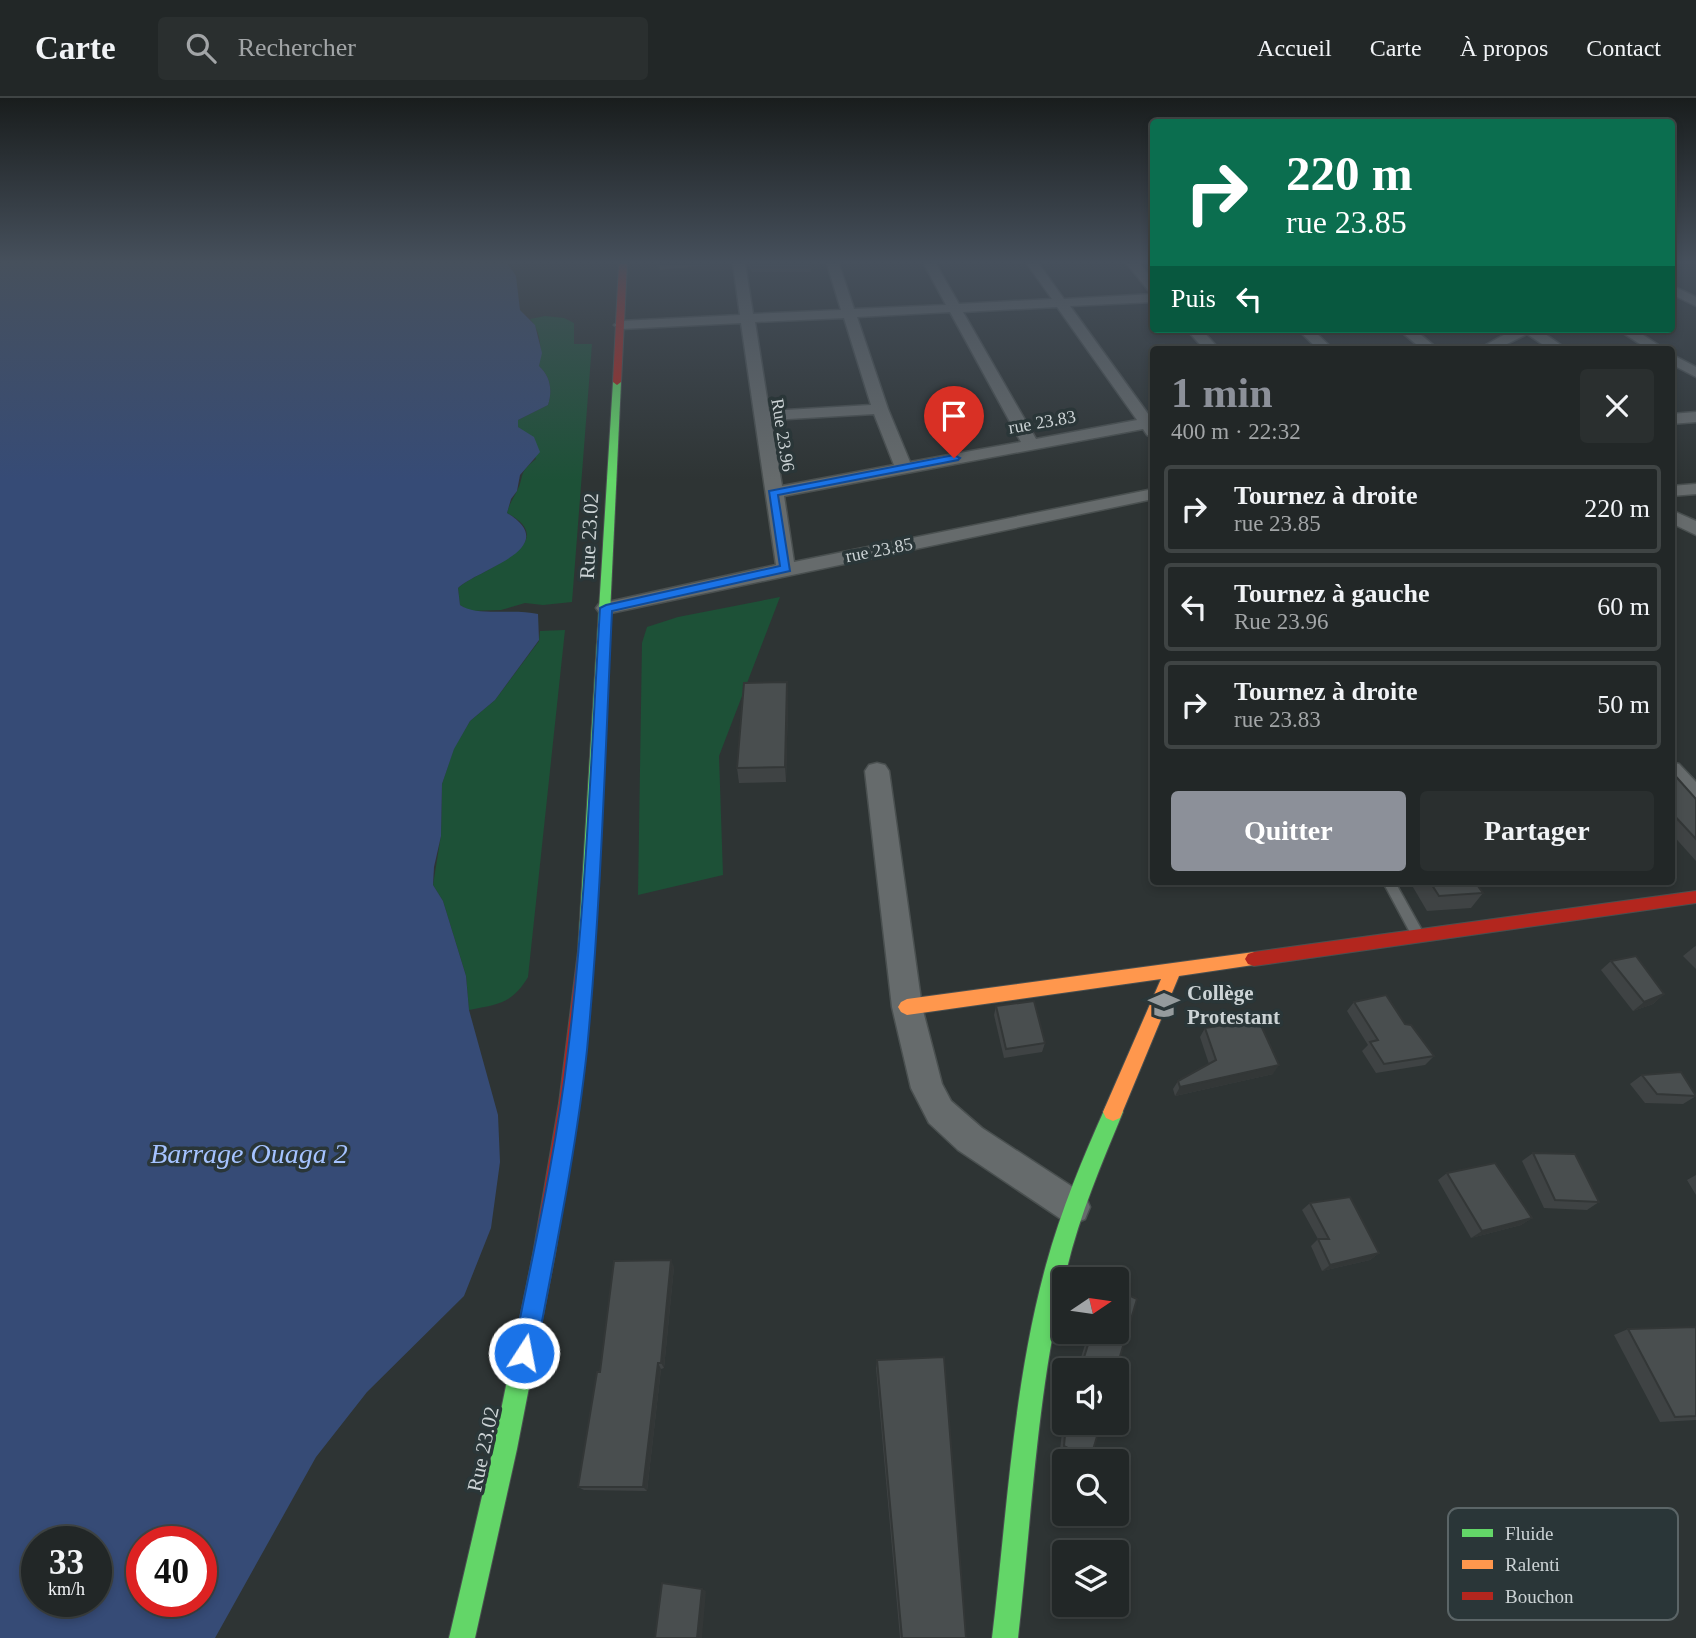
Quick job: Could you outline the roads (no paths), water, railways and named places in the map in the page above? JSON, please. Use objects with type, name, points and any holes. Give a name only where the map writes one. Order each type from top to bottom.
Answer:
[{"type":"street","name":"Rue 23.02","points":[[462,1638],[505,1449],[566,1133],[577,1051],[590,904],[620,336]]},
{"type":"street","name":"Rue 23.96","points":[[750,336],[786,569]]},
{"type":"street","points":[[856,336],[880,409],[903,467]]},
{"type":"street","points":[[969,336],[1031,444]]},
{"type":"street","points":[[1085,336],[1150,425]]},
{"type":"street","points":[[1493,346],[1513,336]]},
{"type":"street","points":[[1538,336],[1555,346]]},
{"type":"street","points":[[1635,336],[1652,346]]},
{"type":"street","points":[[1675,362],[1696,373]]},
{"type":"street","points":[[761,416],[880,409]]},
{"type":"street","points":[[1675,419],[1696,417]]},
{"type":"street","name":"rue 23.83","points":[[773,493],[1031,444],[1150,426]]},
{"type":"street","points":[[1675,491],[1696,489]]},
{"type":"street","name":"rue 23.85","points":[[606,608],[1150,495]]},
{"type":"street","points":[[1675,517],[1696,529]]},
{"type":"street","points":[[877,771],[907,1007],[928,1088],[940,1112],[970,1139],[1073,1207]]},
{"type":"street","points":[[1675,775],[1696,797]]},
{"type":"street","points":[[907,1007],[1696,897]]},
{"type":"street","points":[[1005,1638],[1036,1377],[1051,1287],[1073,1207],[1174,969]]},
{"type":"lane","points":[[1391,885],[1419,936]]},
{"type":"water","name":"Barrage Ouaga 2","points":[[0,336],[538,336],[542,353],[539,366],[548,379],[550,399],[548,405],[518,420],[518,427],[534,437],[540,452],[520,475],[517,491],[511,499],[507,513],[522,525],[526,537],[522,547],[511,556],[458,588],[460,605],[467,609],[538,614],[539,640],[495,700],[470,721],[454,749],[442,784],[441,836],[433,885],[443,901],[466,976],[469,1010],[498,1115],[500,1162],[491,1228],[464,1296],[367,1392],[316,1457],[215,1638],[0,1638]]},
{"type":"place","name":"Collège Protestant","points":[[1164,1005]]}]
